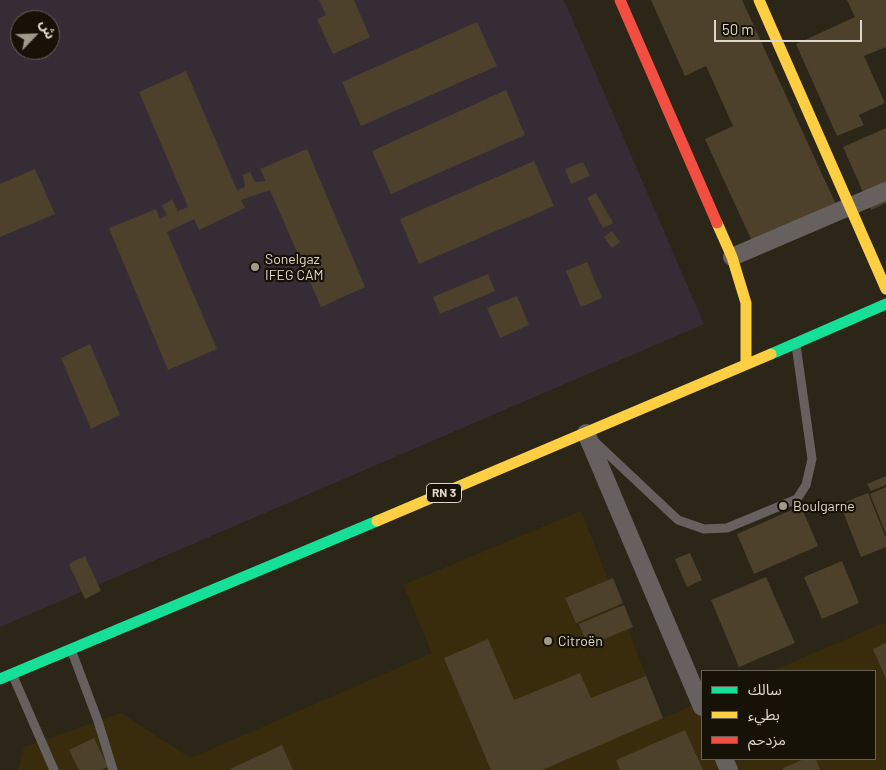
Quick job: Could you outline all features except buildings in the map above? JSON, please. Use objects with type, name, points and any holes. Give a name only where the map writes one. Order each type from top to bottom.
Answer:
[{"type":"main road","points":[[620,0],[732,257],[746,303],[746,364]]},
{"type":"main road","points":[[759,0],[886,289]]},
{"type":"main road","name":"RN 3","points":[[0,679],[586,433],[886,304]]},
{"type":"street","points":[[732,257],[886,191]]},
{"type":"street","points":[[586,433],[701,705]]},
{"type":"lane","points":[[586,433],[678,520],[704,529],[727,528],[797,499],[806,485],[812,459],[796,343]]},
{"type":"lane","points":[[71,650],[98,721],[112,770]]},
{"type":"lane","points":[[12,674],[54,770]]},
{"type":"shaded area","points":[[0,0],[564,0],[704,324],[0,627]]},
{"type":"shaded area","points":[[581,511],[663,718],[701,701],[701,760],[876,760],[876,670],[774,670],[886,622],[886,770],[18,770],[24,747],[121,713],[191,758],[432,653],[403,585]]},
{"type":"traffic: fast","points":[[771,354],[886,304]]},
{"type":"traffic: fast","points":[[0,679],[377,521]]},
{"type":"traffic: slow","points":[[759,0],[886,289]]},
{"type":"traffic: slow","points":[[717,223],[732,257],[746,303],[746,364]]},
{"type":"traffic: slow","points":[[377,521],[771,354]]},
{"type":"traffic: jam","points":[[620,0],[717,223]]},
{"type":"place","name":"Sonelgaz IFEG CAM","points":[[255,267]]},
{"type":"place","name":"Boulgarne","points":[[783,506]]},
{"type":"place","name":"Citroën","points":[[548,641]]}]
